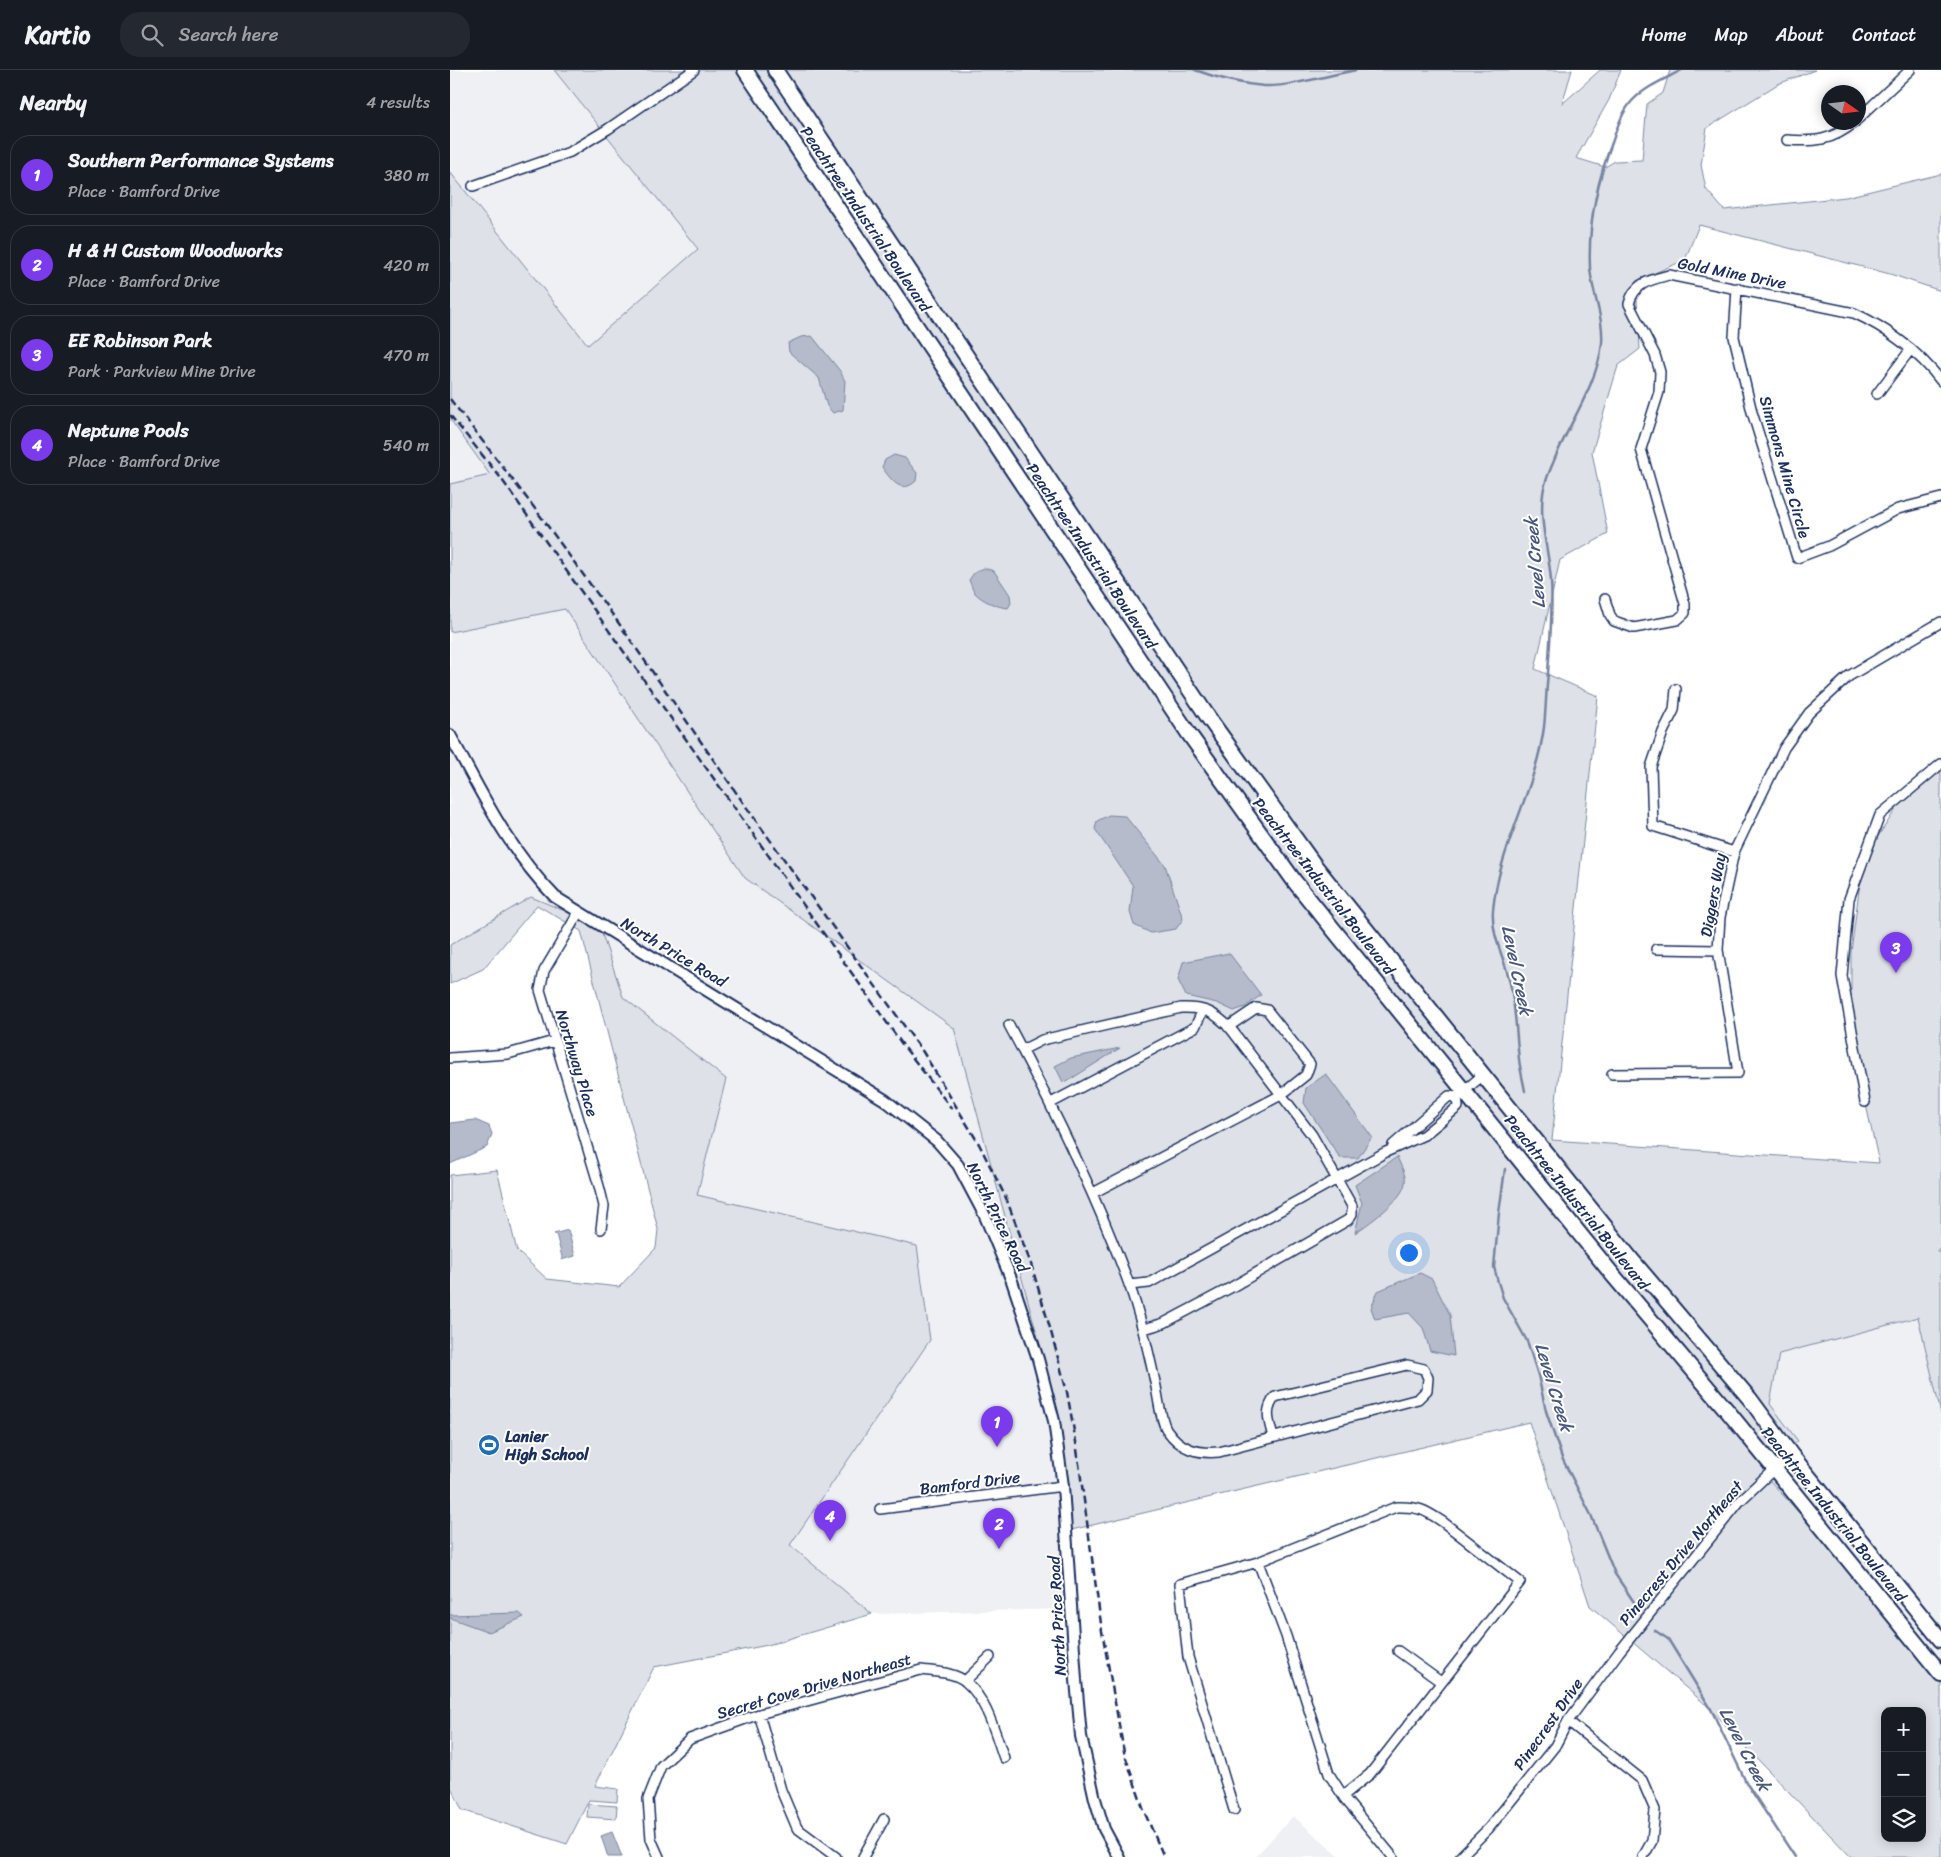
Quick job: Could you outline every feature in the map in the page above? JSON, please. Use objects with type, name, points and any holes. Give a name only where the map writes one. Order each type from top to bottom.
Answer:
[{"type":"highway","name":"Peachtree Industrial Boulevard","points":[[746,70],[1189,734],[1295,882],[1461,1094],[1730,1414],[1941,1674]]},
{"type":"highway","name":"Peachtree Industrial Boulevard","points":[[775,70],[1210,720],[1315,866],[1631,1258],[1750,1399],[1792,1456],[1941,1640]]},
{"type":"street","points":[[473,186],[570,152],[608,129],[694,70]]},
{"type":"street","points":[[1866,111],[1910,70]]},
{"type":"street","points":[[1787,140],[1812,142],[1842,133],[1846,130]]},
{"type":"street","name":"Gold Mine Drive","points":[[1605,599],[1610,615],[1614,620],[1634,628],[1677,620],[1685,613],[1685,604],[1641,449],[1659,392],[1660,372],[1655,355],[1630,304],[1631,296],[1635,289],[1648,281],[1669,275],[1854,313],[1872,321],[1911,349],[1931,368],[1941,381]]},
{"type":"street","name":"Simmons Mine Circle","points":[[1737,288],[1734,337],[1752,412],[1797,558],[1829,546],[1898,509],[1941,498]]},
{"type":"street","points":[[1876,394],[1911,349]]},
{"type":"street","name":"Diggers Way","points":[[1612,1074],[1738,1073],[1718,950],[1720,917],[1734,852],[1784,748],[1809,713],[1849,676],[1941,622]]},
{"type":"street","points":[[1676,690],[1674,710],[1663,732],[1651,767],[1653,826],[1734,852]]},
{"type":"street","name":"North Price Road","points":[[450,735],[492,813],[518,855],[533,875],[555,897],[885,1100],[937,1141],[958,1165],[984,1216],[1012,1281],[1038,1359],[1054,1421],[1063,1486],[1081,1736],[1094,1799],[1104,1829],[1119,1857]]},
{"type":"street","points":[[1865,1102],[1842,976],[1849,899],[1880,816],[1941,764]]},
{"type":"street","name":"Northway Place","points":[[579,912],[544,971],[540,990],[599,1186],[604,1206],[601,1229]]},
{"type":"street","points":[[1656,949],[1718,950]]},
{"type":"street","points":[[1022,1050],[1042,1040],[1181,1008],[1203,1010],[1218,1016],[1312,1136],[1352,1206],[1352,1214],[1348,1220],[1232,1287],[1164,1323],[1144,1330]]},
{"type":"street","points":[[1093,1193],[1281,1095],[1306,1075],[1310,1064],[1267,1010],[1256,1008],[1228,1027]]},
{"type":"street","points":[[1051,1103],[1195,1027],[1203,1010]]},
{"type":"street","points":[[1008,1025],[1051,1103],[1093,1193],[1129,1285],[1144,1330],[1165,1427],[1177,1443],[1202,1453],[1219,1452],[1418,1399],[1427,1390],[1428,1378],[1424,1369],[1407,1365],[1275,1397],[1268,1406],[1268,1418],[1273,1437]]},
{"type":"street","points":[[450,1058],[508,1054],[554,1041]]},
{"type":"street","points":[[1386,1152],[1450,1096],[1461,1094],[1484,1074]]},
{"type":"street","points":[[1129,1285],[1149,1283],[1386,1152],[1424,1135],[1458,1107],[1461,1094]]},
{"type":"street","name":"Pinecrest Drive Northeast","points":[[1618,1652],[1739,1502],[1774,1469],[1792,1456]]},
{"type":"street","name":"Bamford Drive","points":[[880,1509],[1063,1486]]},
{"type":"street","points":[[1234,1810],[1188,1657],[1180,1584],[1258,1562],[1396,1507],[1414,1506],[1436,1518],[1520,1582],[1370,1774],[1343,1796]]},
{"type":"street","points":[[1258,1562],[1286,1636],[1329,1774],[1343,1796],[1393,1857]]},
{"type":"street","points":[[1398,1651],[1441,1682]]},
{"type":"street","name":"Pinecrest Drive","points":[[1460,1857],[1489,1828],[1555,1746],[1568,1721],[1618,1652]]},
{"type":"street","points":[[990,1657],[966,1681],[987,1710],[1004,1758]]},
{"type":"street","name":"Secret Cove Drive Northeast","points":[[659,1857],[651,1839],[648,1798],[661,1766],[690,1739],[759,1714],[921,1670],[947,1673],[966,1681]]},
{"type":"street","points":[[759,1714],[781,1790],[797,1828],[836,1857]]},
{"type":"street","points":[[1568,1721],[1642,1780],[1655,1810],[1652,1841],[1643,1857]]},
{"type":"street","points":[[863,1857],[884,1819]]},
{"type":"shaded area","points":[[450,70],[554,70],[698,249],[588,346],[450,172]]},
{"type":"shaded area","points":[[554,70],[1572,70],[1562,104],[1600,70],[1621,70],[1609,100],[1576,158],[1605,167],[1615,161],[1642,160],[1647,104],[1663,93],[1670,70],[1815,70],[1778,84],[1707,128],[1701,165],[1706,189],[1724,210],[1846,197],[1941,174],[1941,291],[1890,274],[1699,225],[1685,260],[1636,281],[1640,349],[1618,366],[1592,452],[1608,534],[1560,560],[1535,669],[1598,696],[1552,1140],[1879,1163],[1851,1038],[1851,952],[1863,859],[1906,794],[1941,766],[1941,1245],[1937,1251],[1941,1253],[1941,1414],[1918,1317],[1779,1354],[1770,1404],[1798,1441],[1763,1473],[1856,1576],[1941,1678],[1941,1857],[1851,1857],[1705,1704],[1590,1606],[1529,1422],[1067,1531],[1060,1419],[954,1028],[745,878],[565,609],[450,632],[450,484],[490,475],[450,419],[450,172],[588,345],[698,249]]},
{"type":"shaded area","points":[[450,419],[490,475],[450,484]]},
{"type":"shaded area","points":[[565,608],[745,878],[954,1028],[1060,1419],[1067,1531],[1066,1609],[872,1614],[790,1545],[930,1340],[917,1246],[697,1195],[726,1079],[623,997],[599,925],[531,897],[450,945],[450,632]]},
{"type":"shaded area","points":[[531,897],[599,925],[623,997],[726,1079],[697,1195],[917,1246],[930,1340],[790,1545],[872,1614],[768,1645],[654,1667],[595,1786],[618,1789],[617,1802],[589,1800],[567,1844],[462,1810],[450,1785],[450,1175],[497,1170],[517,1251],[547,1279],[619,1287],[656,1248],[658,1229],[581,931],[537,905],[483,969],[450,984],[450,945]]},
{"type":"shaded area","points":[[1919,1316],[1941,1414],[1941,1666],[1763,1473],[1770,1404],[1778,1354]]},
{"type":"shaded area","points":[[588,1804],[617,1806],[616,1819],[587,1817]]},
{"type":"shaded area","points":[[1293,1816],[1341,1857],[1255,1857]]},
{"type":"water","points":[[812,336],[840,371],[845,381],[843,410],[833,413],[827,406],[819,378],[789,352],[788,343],[801,337]]},
{"type":"water","points":[[894,455],[905,458],[917,473],[916,481],[911,485],[906,487],[897,484],[882,467],[885,460]]},
{"type":"water","points":[[984,568],[994,571],[1010,595],[1011,603],[1008,608],[990,603],[974,592],[969,580],[974,573]]},
{"type":"water","points":[[1109,815],[1125,816],[1165,865],[1183,919],[1176,929],[1151,933],[1134,925],[1130,912],[1133,886],[1095,829],[1097,821]]},
{"type":"water","points":[[1229,953],[1261,995],[1245,1007],[1234,1011],[1217,1003],[1186,996],[1178,980],[1183,962]]},
{"type":"water","points":[[1120,1048],[1071,1079],[1063,1082],[1055,1066],[1071,1058]]},
{"type":"water","points":[[1326,1074],[1372,1137],[1358,1158],[1340,1158],[1304,1103],[1306,1088]]},
{"type":"water","points":[[475,1120],[489,1126],[492,1134],[487,1147],[450,1164],[450,1123]]},
{"type":"water","points":[[1397,1157],[1405,1177],[1403,1190],[1392,1204],[1355,1233],[1362,1203],[1355,1185]]},
{"type":"water","points":[[568,1230],[575,1256],[561,1260],[562,1257],[556,1234],[554,1234]]},
{"type":"water","points":[[1420,1273],[1432,1279],[1450,1315],[1454,1356],[1430,1351],[1423,1328],[1409,1313],[1375,1319],[1371,1308],[1378,1291]]},
{"type":"water","points":[[519,1613],[524,1617],[489,1632],[450,1618],[450,1615]]},
{"type":"water","points":[[612,1832],[622,1857],[608,1857],[601,1836]]},
{"type":"waterway","points":[[1195,70],[1229,80],[1264,86],[1298,83],[1356,70]]},
{"type":"waterway","name":"Level Creek","points":[[1525,1091],[1519,1063],[1512,992],[1496,938],[1493,910],[1502,863],[1534,773],[1544,727],[1552,603],[1550,569],[1542,516],[1544,490],[1559,449],[1589,389],[1602,343],[1600,314],[1591,277],[1590,235],[1598,187],[1607,155],[1620,120],[1632,101],[1649,87],[1682,70]]},
{"type":"waterway","name":"Level Creek","points":[[1505,1169],[1494,1267],[1498,1282],[1503,1298],[1527,1341],[1538,1375],[1546,1411],[1562,1458],[1591,1515],[1615,1574],[1634,1602]]},
{"type":"waterway","name":"Level Creek","points":[[1654,1630],[1668,1639],[1711,1709],[1747,1784],[1795,1857]]},
{"type":"railway","points":[[450,399],[536,510],[620,625],[742,801],[923,1052],[979,1144],[1006,1198],[1031,1264],[1067,1392],[1076,1442],[1102,1631],[1124,1752],[1144,1811],[1164,1857]]},
{"type":"railway","points":[[450,415],[500,477],[902,1044],[952,1109]]},
{"type":"place","name":"EE Robinson Park","points":[[1896,973]]},
{"type":"place","name":"Lanier High School","points":[[489,1445]]},
{"type":"place","name":"Southern Performance Systems","points":[[997,1447]]},
{"type":"place","name":"Neptune Pools","points":[[830,1541]]},
{"type":"place","name":"H & H Custom Woodworks","points":[[999,1549]]}]
